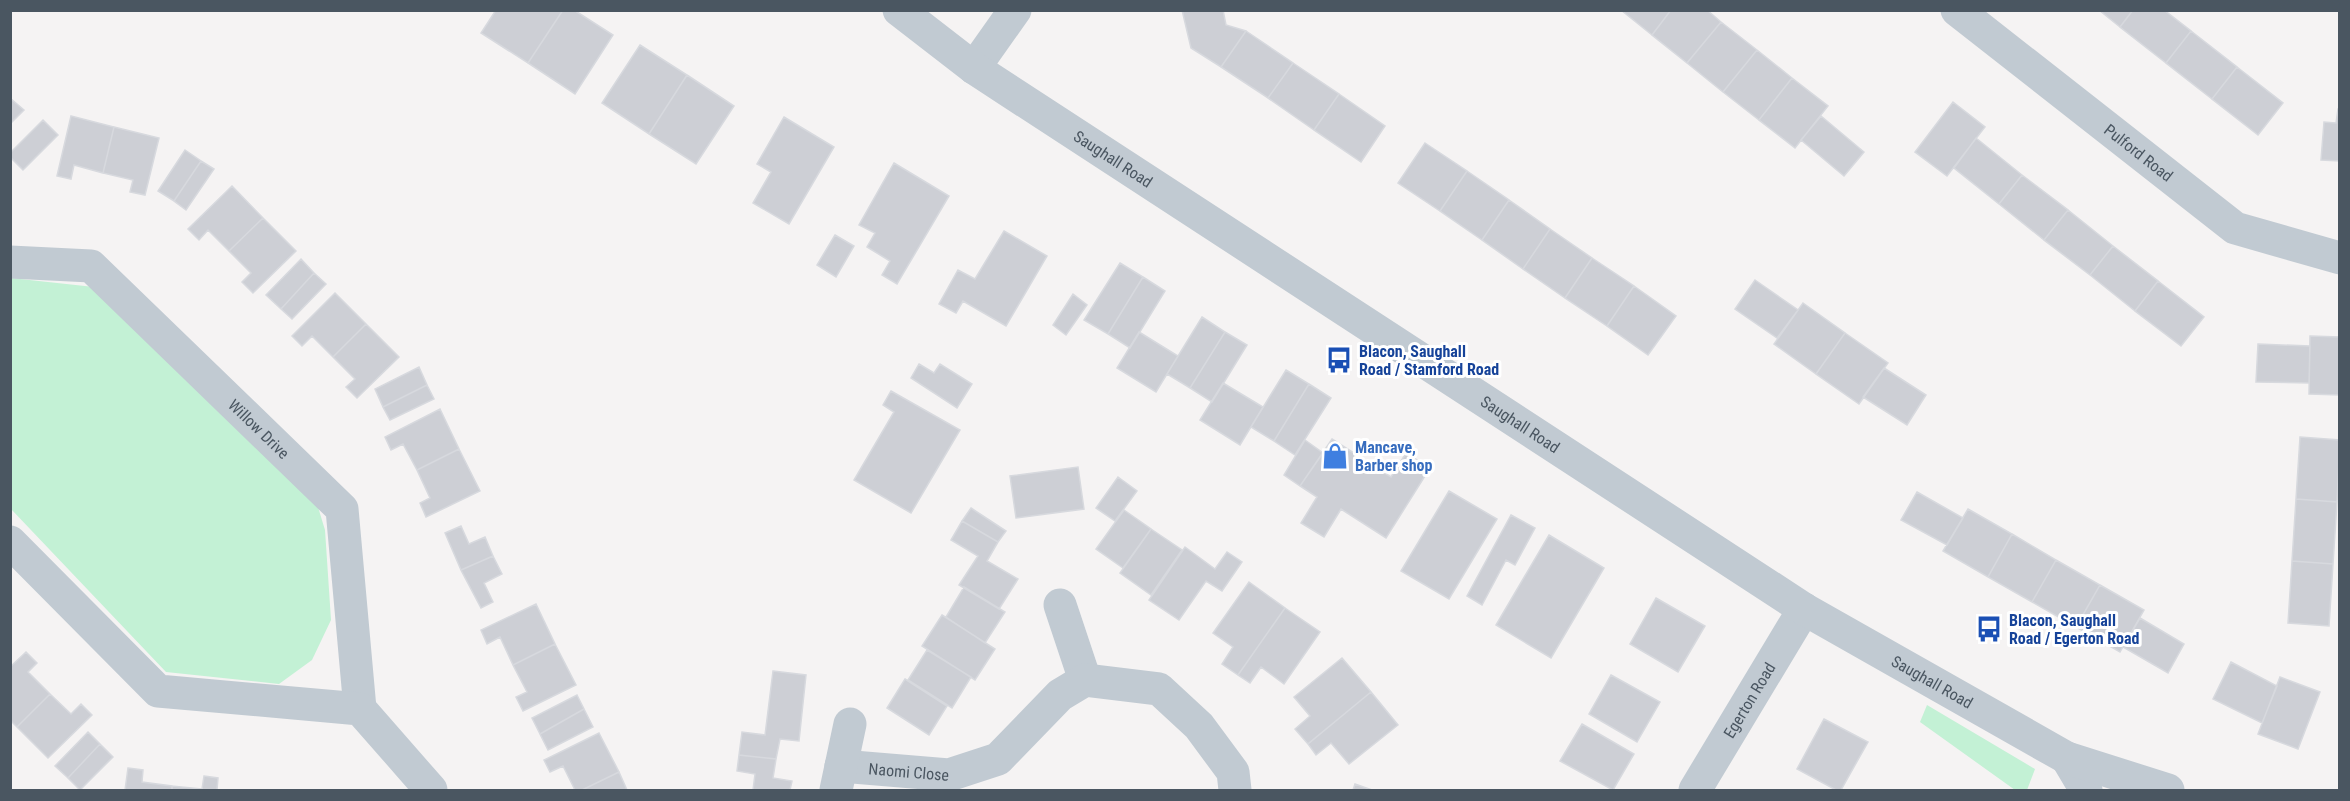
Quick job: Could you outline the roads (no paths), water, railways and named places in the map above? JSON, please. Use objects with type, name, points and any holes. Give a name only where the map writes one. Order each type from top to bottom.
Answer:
[{"type":"street","name":"Saughall Road","points":[[899,10],[974,68],[1804,609],[2067,758],[2168,790]]},
{"type":"street","points":[[974,68],[1015,10]]},
{"type":"street","name":"Pulford Road","points":[[1957,10],[2235,228],[2340,258]]},
{"type":"street","name":"Willow Drive","points":[[10,262],[91,266],[342,509],[360,709]]},
{"type":"street","points":[[10,542],[158,690],[360,709],[431,790]]},
{"type":"street","points":[[1060,605],[1085,680],[1159,688],[1199,726],[1233,772],[1235,790]]},
{"type":"street","name":"Egerton Road","points":[[1695,790],[1804,609]]},
{"type":"street","name":"Naomi Close","points":[[850,723],[839,778],[949,775],[998,759],[1060,695],[1085,680]]},
{"type":"street","points":[[2067,758],[2086,790]]},
{"type":"place","name":"Blacon, Saughall Road / Stamford Road","points":[[1339,360]]},
{"type":"place","name":"Mancave, Barber shop","points":[[1335,456]]},
{"type":"place","name":"Blacon, Saughall Road / Egerton Road","points":[[1989,629]]}]
